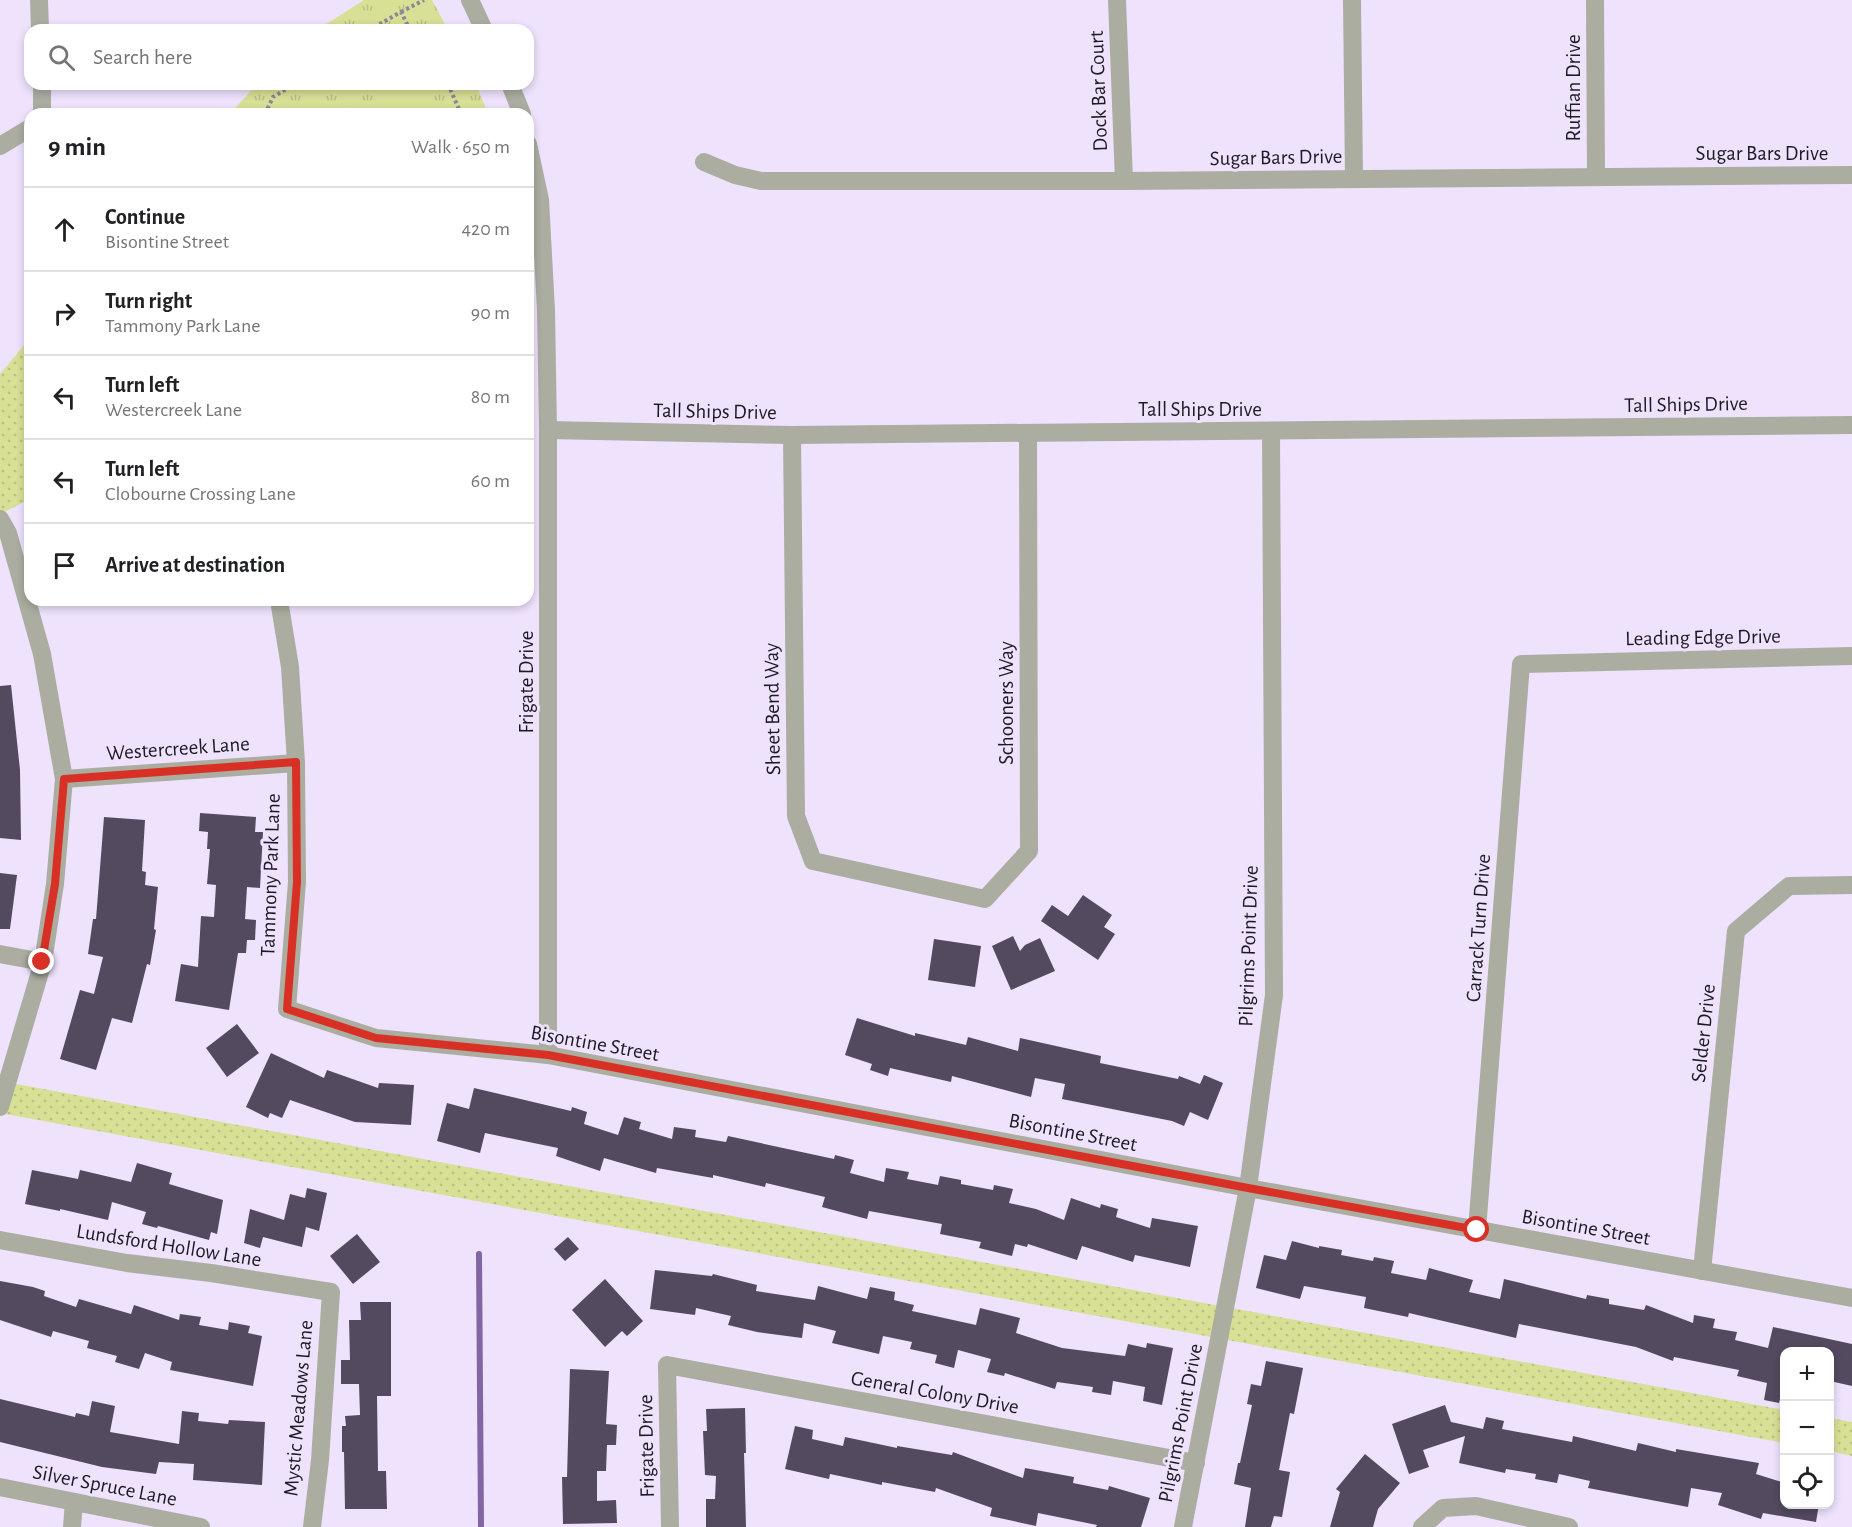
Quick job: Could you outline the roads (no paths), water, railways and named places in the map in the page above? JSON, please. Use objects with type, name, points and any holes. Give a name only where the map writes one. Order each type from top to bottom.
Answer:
[{"type":"street","points":[[39,0],[40,24]]},
{"type":"street","points":[[470,0],[481,24]]},
{"type":"street","name":"Dock Bar Court","points":[[1117,0],[1124,181]]},
{"type":"street","points":[[1352,0],[1354,178]]},
{"type":"street","name":"Ruffian Drive","points":[[1595,0],[1596,176]]},
{"type":"street","points":[[42,90],[42,108]]},
{"type":"street","points":[[512,90],[520,108]]},
{"type":"street","points":[[4,144],[24,132]]},
{"type":"street","name":"Sugar Bars Drive","points":[[704,162],[735,175],[761,181],[1124,181],[1852,175]]},
{"type":"street","name":"Frigate Drive","points":[[534,172],[540,200],[546,310],[548,430],[548,1055]]},
{"type":"street","name":"Tall Ships Drive","points":[[548,430],[792,435],[1852,425]]},
{"type":"street","name":"Pilgrims Point Drive","points":[[1183,1527],[1248,1188],[1274,995],[1271,431]]},
{"type":"street","name":"Schooners Way","points":[[929,887],[985,899],[1029,851],[1028,433]]},
{"type":"street","name":"Sheet Bend Way","points":[[792,435],[796,816],[813,861],[929,887]]},
{"type":"street","points":[[0,519],[8,533],[24,590]]},
{"type":"street","points":[[0,1107],[42,962],[55,884],[64,779],[42,654],[29,606]]},
{"type":"street","name":"Tammony Park Lane","points":[[280,606],[290,667],[296,762],[297,882],[287,1009]]},
{"type":"street","name":"Leading Edge Drive","points":[[1554,663],[1852,656]]},
{"type":"street","name":"Carrack Turn Drive","points":[[1477,1230],[1521,664],[1554,663]]},
{"type":"street","name":"Westercreek Lane","points":[[64,779],[296,762]]},
{"type":"street","name":"Selder Drive","points":[[1702,1271],[1736,931],[1789,886],[1852,885]]},
{"type":"street","points":[[0,954],[42,962]]},
{"type":"street","name":"Bisontine Street","points":[[287,1009],[376,1038],[548,1055],[1248,1188],[1852,1298]]},
{"type":"street","name":"Lundsford Hollow Lane","points":[[0,1240],[127,1263],[211,1273],[332,1292]]},
{"type":"street","name":"Mystic Meadows Lane","points":[[312,1527],[320,1460],[332,1292]]},
{"type":"street","name":"Frigate Drive","points":[[667,1365],[670,1527]]},
{"type":"street","name":"General Colony Drive","points":[[667,1365],[1196,1462]]},
{"type":"street","name":"Silver Spruce Lane","points":[[0,1486],[201,1527]]},
{"type":"street","points":[[72,1527],[74,1502]]},
{"type":"street","points":[[1422,1527],[1443,1508],[1476,1506],[1569,1527]]},
{"type":"waterway","points":[[479,1254],[481,1527]]}]
